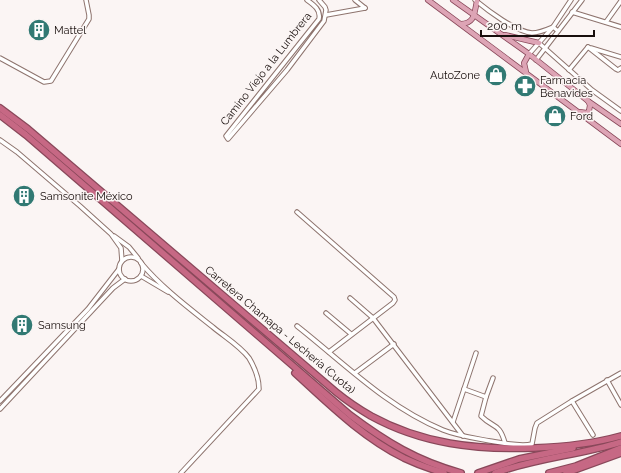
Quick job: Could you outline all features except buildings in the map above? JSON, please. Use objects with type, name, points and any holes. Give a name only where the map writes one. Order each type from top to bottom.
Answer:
[{"type":"highway","name":"Carretera Chamapa - Lechería (Cuota)","points":[[0,108],[28,129],[336,392],[371,416],[406,432],[460,446],[480,448],[554,447],[592,443],[621,436]]},
{"type":"highway","name":"Carretera Chamapa - Lechería (Cuota)","points":[[0,115],[26,135],[350,415],[377,435],[408,454],[426,462],[461,473]]},
{"type":"highway","points":[[278,353],[288,366],[341,414],[374,441],[405,458],[444,473]]},
{"type":"highway","points":[[495,473],[524,464],[621,442]]},
{"type":"highway","points":[[478,473],[518,459],[592,443]]},
{"type":"highway","points":[[549,473],[576,466],[621,448]]},
{"type":"highway","points":[[566,473],[621,453]]},
{"type":"main road","points":[[428,0],[621,144]]},
{"type":"main road","points":[[432,0],[436,6]]},
{"type":"main road","points":[[454,0],[529,54],[588,101],[621,124]]},
{"type":"main road","points":[[461,24],[470,23],[474,14],[476,1]]},
{"type":"main road","points":[[502,34],[539,43]]},
{"type":"main road","points":[[526,72],[524,64],[529,54]]},
{"type":"main road","points":[[578,112],[589,112],[590,105],[588,101]]},
{"type":"street","points":[[0,58],[44,82],[51,81],[89,19],[86,0]]},
{"type":"street","name":"Camino Viejo a la Lumbrera","points":[[307,0],[315,6],[319,13],[319,19],[226,136],[228,139],[291,65],[324,21],[326,15],[365,8],[355,0]]},
{"type":"street","points":[[319,0],[325,7],[326,15]]},
{"type":"street","points":[[529,54],[553,27],[571,0]]},
{"type":"street","points":[[536,60],[582,0]]},
{"type":"street","points":[[476,1],[513,27],[526,32],[541,32],[553,27]]},
{"type":"street","points":[[606,22],[621,1]]},
{"type":"street","points":[[572,12],[621,27]]},
{"type":"street","points":[[553,27],[558,31]]},
{"type":"street","points":[[539,43],[592,90],[621,111]]},
{"type":"street","points":[[569,70],[588,47]]},
{"type":"street","points":[[588,47],[621,57]]},
{"type":"street","points":[[588,47],[616,69],[618,70],[621,68]]},
{"type":"street","points":[[0,140],[17,152],[75,201],[111,234],[129,247],[151,275],[174,296],[242,350],[252,364],[259,382],[259,390],[181,473]]},
{"type":"street","points":[[297,212],[394,297],[395,300],[329,352]]},
{"type":"street","points":[[0,401],[88,309],[119,269],[122,261],[121,248],[111,234]]},
{"type":"street","points":[[119,269],[121,275],[125,279],[134,280],[141,276],[143,269],[140,261],[136,258],[128,257],[122,261]]},
{"type":"street","points":[[141,276],[174,296]]},
{"type":"street","points":[[0,409],[113,288],[125,279]]},
{"type":"street","points":[[350,298],[374,318],[464,437]]},
{"type":"street","points":[[326,313],[351,334]]},
{"type":"street","points":[[297,326],[385,398],[411,415],[444,431],[464,437],[505,443],[532,444],[535,428],[538,424],[572,401],[621,373]]},
{"type":"street","points":[[355,373],[394,344]]},
{"type":"street","points":[[453,422],[476,353]]},
{"type":"street","points":[[493,378],[481,416],[499,428],[505,443]]},
{"type":"street","points":[[607,380],[621,405]]},
{"type":"street","points":[[464,389],[486,397]]},
{"type":"street","points":[[572,401],[593,435]]},
{"type":"place","name":"Mattel","points":[[39,30]]},
{"type":"place","name":"AutoZone","points":[[496,75]]},
{"type":"place","name":"Farmacia Benavides","points":[[525,86]]},
{"type":"place","name":"Ford","points":[[555,116]]},
{"type":"place","name":"Samsonite México","points":[[24,196]]},
{"type":"place","name":"Samsung","points":[[22,325]]}]
